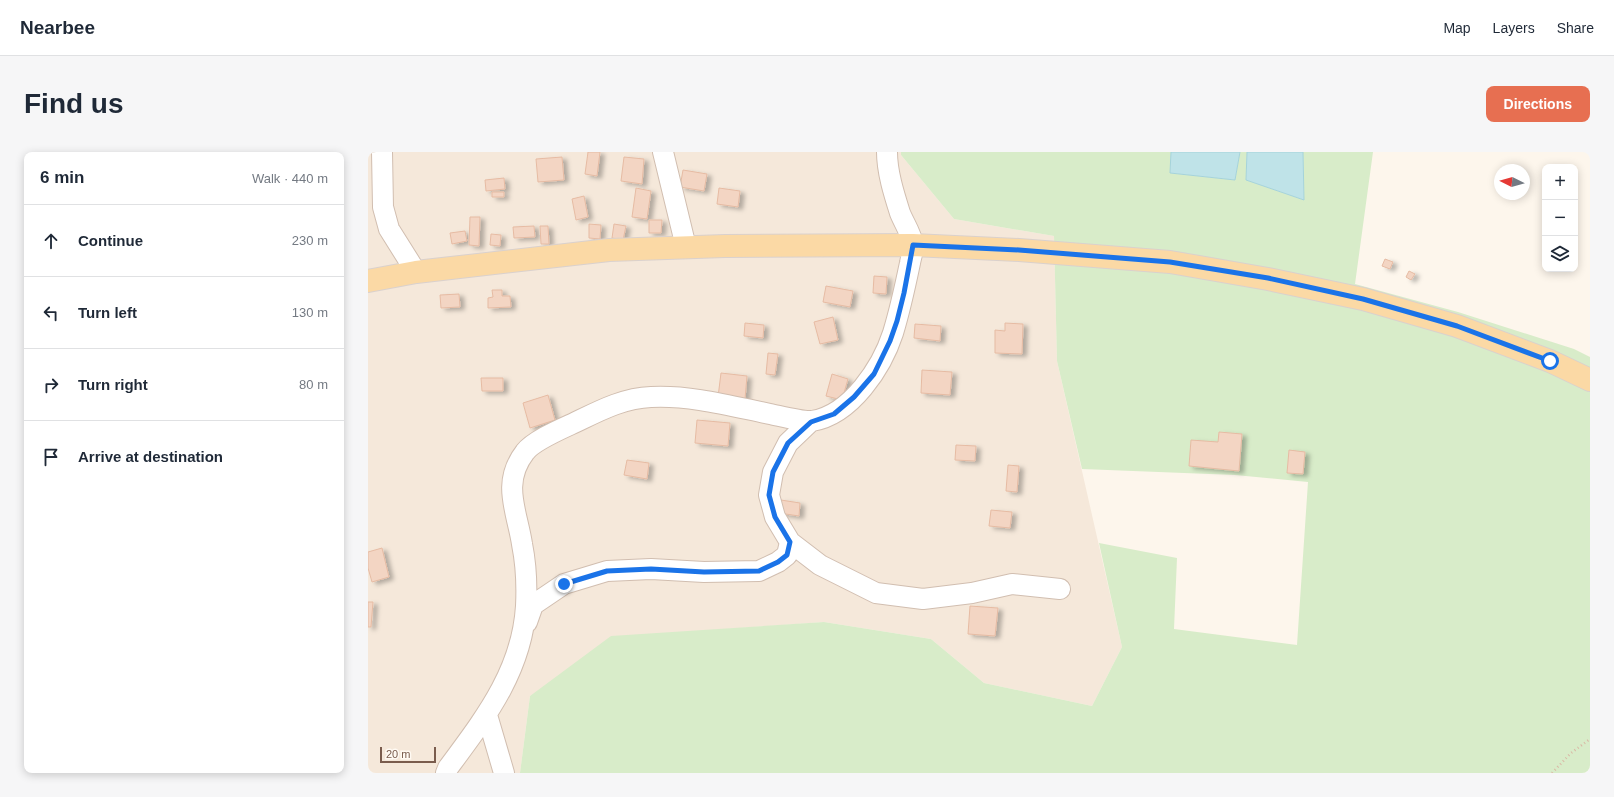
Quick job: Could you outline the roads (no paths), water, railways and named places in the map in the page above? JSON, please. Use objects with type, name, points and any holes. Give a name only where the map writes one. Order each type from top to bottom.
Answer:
[{"type":"main road","points":[[368,281],[416,272],[609,250],[686,247],[913,245],[1019,250],[1170,262],[1268,278],[1363,299],[1457,326],[1550,361],[1590,380]]},
{"type":"street","points":[[382,152],[383,207],[389,229],[416,272]]},
{"type":"street","points":[[663,152],[686,247]]},
{"type":"street","points":[[887,152],[887,162],[900,213],[913,245],[904,293],[895,328],[874,374],[854,397],[834,414],[811,422],[788,443],[773,472],[769,495],[775,517],[790,542],[820,564],[876,593],[923,599],[972,593],[1012,584],[1060,589]]},
{"type":"street","points":[[521,638],[526,607],[526,576],[522,542],[514,513],[512,495],[515,470],[526,450],[548,436],[602,409],[624,401],[650,397],[688,398],[811,422]]},
{"type":"street","points":[[446,773],[448,768],[487,716],[504,685],[533,605],[564,584],[607,571],[651,569],[704,572],[759,571],[778,562],[787,555],[790,542]]},
{"type":"street","points":[[487,716],[504,773]]},
{"type":"water","points":[[1171,152],[1240,152],[1235,180],[1170,173]]},
{"type":"water","points":[[1247,152],[1303,152],[1304,200],[1246,180]]}]
